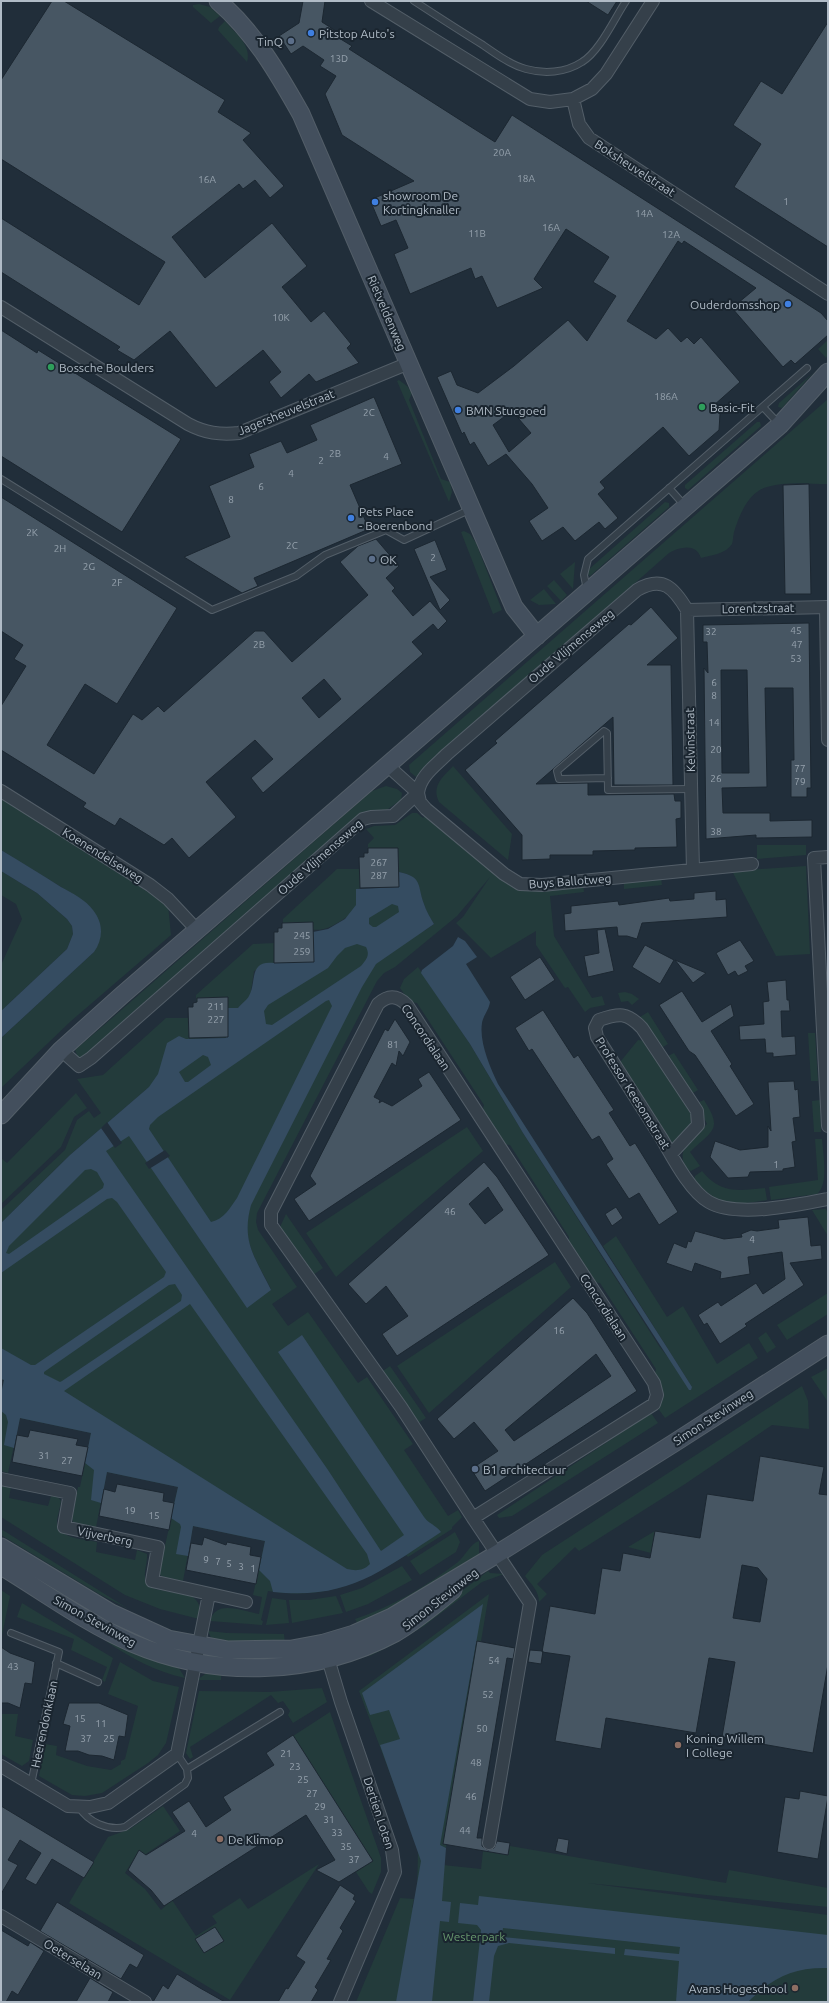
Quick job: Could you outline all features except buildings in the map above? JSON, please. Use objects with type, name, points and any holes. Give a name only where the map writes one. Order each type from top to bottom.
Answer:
[{"type":"street","points":[[372,1],[384,4],[509,87],[530,99],[550,102],[572,99],[592,89],[606,74],[653,1]]},
{"type":"street","name":"Rietveldenweg","points":[[227,4],[270,59],[301,114],[514,607],[537,636]]},
{"type":"street","name":"Boksheuvelstraat","points":[[572,99],[580,124],[589,138],[828,294]]},
{"type":"street","name":"Jagersheuvelstraat","points":[[1,307],[188,424],[204,432],[225,434],[239,432],[409,363]]},
{"type":"street","points":[[1,1105],[197,930],[537,636],[588,594],[780,425],[828,372]]},
{"type":"street","points":[[780,425],[795,417],[828,388]]},
{"type":"street","name":"Oude Vlijmenseweg","points":[[57,1054],[79,1066],[91,1058],[363,819],[393,816],[418,793],[419,785],[423,777],[447,754],[637,590],[646,585],[663,584],[671,587],[687,610]]},
{"type":"street","points":[[827,607],[828,740]]},
{"type":"street","name":"Lorentzstraat","points":[[687,610],[827,607]]},
{"type":"street","name":"Kelvinstraat","points":[[687,610],[693,870]]},
{"type":"street","name":"Buys Ballotweg","points":[[387,765],[418,793],[420,802],[426,809],[504,874],[520,884],[542,885],[752,864]]},
{"type":"street","name":"Koenendelseweg","points":[[1,791],[150,885],[168,900],[197,930]]},
{"type":"street","points":[[828,858],[814,858],[828,1125]]},
{"type":"street","name":"Concordialaan","points":[[473,1518],[654,1404],[658,1395],[654,1383],[407,1005],[401,999],[394,996],[385,998],[378,1004],[271,1212],[271,1225],[401,1407],[473,1518],[497,1554]]},
{"type":"street","name":"Professor Keesomstraat","points":[[671,1154],[698,1125],[697,1110],[642,1028],[633,1018],[624,1015],[614,1015],[599,1020],[595,1028],[597,1037],[671,1154],[694,1189],[709,1202],[726,1208],[748,1210],[828,1198]]},
{"type":"street","points":[[1,1115],[57,1054]]},
{"type":"street","name":"Simon Stevinweg","points":[[1,1547],[132,1624],[168,1639],[199,1646],[228,1650],[263,1651],[292,1649],[324,1643],[354,1634],[392,1617],[497,1554],[828,1344]]},
{"type":"street","name":"Vijverberg","points":[[1,1479],[70,1493],[64,1527],[158,1547],[152,1581],[246,1602]]},
{"type":"street","points":[[489,1842],[530,1603],[497,1554]]},
{"type":"street","name":"Simon Stevinweg","points":[[1,1566],[104,1628],[132,1643],[163,1655],[195,1663],[225,1667],[261,1668],[294,1666],[328,1660],[360,1650],[396,1632],[422,1615],[497,1554]]},
{"type":"street","points":[[176,1754],[209,1594]]},
{"type":"street","name":"Dertien Loten","points":[[324,1643],[328,1660],[392,1850],[395,1872],[340,2002]]},
{"type":"street","name":"Heerendonklaan","points":[[1,1766],[68,1806],[90,1807],[108,1803],[176,1754]]},
{"type":"street","name":"Oeterselaan","points":[[1,1916],[144,2002]]},
{"type":"lane","points":[[414,1],[507,60],[524,69],[540,72],[555,72],[571,68],[582,62],[594,51],[626,1]]},
{"type":"lane","points":[[588,594],[584,575],[588,559],[807,368]]},
{"type":"lane","points":[[763,406],[780,425]]},
{"type":"lane","points":[[1,479],[212,610],[296,576],[326,555],[386,530],[404,540],[471,509]]},
{"type":"lane","points":[[670,488],[686,508]]},
{"type":"lane","points":[[608,778],[560,778],[557,771],[604,731],[607,733],[608,778],[608,790],[691,789]]},
{"type":"lane","points":[[10,1633],[59,1652],[56,1663],[98,1682]]},
{"type":"lane","name":"Heerendonklaan","points":[[31,1784],[56,1663]]},
{"type":"lane","points":[[187,1768],[280,1712]]},
{"type":"lane","points":[[79,1807],[82,1812],[102,1826],[114,1830],[125,1827],[185,1784],[188,1778],[187,1768],[176,1754]]},
{"type":"green space","points":[[199,4],[210,7],[220,16],[211,23],[193,7],[193,5]]},
{"type":"green space","points":[[225,21],[245,45],[248,56],[247,62],[218,30]]},
{"type":"green space","points":[[828,340],[828,355],[826,358],[818,349]]},
{"type":"green space","points":[[813,373],[782,408],[778,407],[779,403]]},
{"type":"green space","points":[[399,380],[407,386],[412,393],[409,400],[441,479],[450,482],[452,492],[449,502],[397,381]]},
{"type":"green space","points":[[828,399],[828,484],[782,484],[760,490],[745,505],[734,532],[732,544],[726,550],[718,554],[701,558],[699,553],[692,548],[678,549],[669,553],[416,777],[410,772],[409,765]]},
{"type":"green space","points":[[757,422],[760,422],[761,426],[688,490],[685,488],[685,485]]},
{"type":"green space","points":[[665,502],[669,503],[669,507],[590,576],[587,574],[587,571]]},
{"type":"green space","points":[[464,531],[470,534],[476,543],[502,610],[493,614],[461,532]]},
{"type":"green space","points":[[575,562],[573,589],[560,574]]},
{"type":"green space","points":[[554,580],[567,595],[561,601],[547,586]]},
{"type":"green space","points":[[544,589],[556,604],[539,605],[530,600]]},
{"type":"green space","points":[[453,766],[512,834],[508,860],[439,802],[436,791],[437,786]]},
{"type":"green space","points":[[386,786],[397,789],[402,793],[401,800],[388,809],[378,812],[83,1057],[78,1057],[75,1050],[372,791]]},
{"type":"green space","points":[[1,797],[168,905],[171,935],[71,1021],[1,1088],[1,1038],[94,952],[92,909],[79,898],[1,850]]},
{"type":"green space","points":[[412,813],[417,813],[423,818],[426,815],[493,873],[499,867],[522,883],[583,885],[584,892],[550,896],[554,936],[592,998],[602,996],[605,1005],[590,1008],[585,1012],[568,987],[565,988],[536,945],[536,931],[491,958],[456,923],[463,917],[490,877],[457,916],[395,967],[384,973],[377,981],[257,1213],[256,1222],[258,1230],[297,1287],[272,1304],[288,1326],[308,1312],[358,1383],[367,1377],[413,1444],[404,1450],[448,1516],[458,1510],[462,1517],[452,1527],[452,1529],[408,1557],[406,1555],[357,1582],[324,1591],[306,1593],[268,1591],[261,1620],[263,1621],[262,1625],[210,1621],[213,1614],[224,1608],[238,1609],[259,1614],[262,1597],[253,1595],[265,1541],[193,1526],[183,1581],[161,1576],[159,1573],[178,1487],[107,1472],[96,1527],[73,1522],[72,1519],[78,1487],[80,1487],[91,1433],[20,1418],[8,1473],[1,1471],[1,1394],[4,1380],[1,1379],[1,1232],[131,1114],[148,1088],[70,1155],[1,1223],[1,1210],[65,1150],[77,1120],[89,1111],[94,1118],[101,1113],[77,1079],[103,1075],[166,1018],[197,1018],[196,995],[253,944],[274,943],[274,963],[254,971],[251,991],[287,979],[351,914],[333,926],[319,930],[312,930],[283,923],[283,919],[337,869],[359,869],[360,888],[356,890],[356,905],[408,899],[424,931],[434,924],[426,909],[418,884],[412,877],[399,872],[398,848],[368,848],[368,844],[374,838],[366,829],[374,826],[395,825]],"holes":[[[242,1004],[230,1053],[186,1039],[227,1038],[238,1008]],[[249,1213],[247,1223],[249,1243],[271,1289],[242,1261],[241,1228]]]},
{"type":"green space","points":[[757,845],[806,845],[806,855],[757,859]]},
{"type":"green space","points":[[806,866],[810,954],[776,956],[732,871]]},
{"type":"green space","points":[[1,871],[37,893],[67,919],[72,926],[73,934],[67,949],[1,1011],[1,965],[22,919],[16,904],[1,895]]},
{"type":"green space","points":[[661,878],[662,885],[624,889],[624,881]]},
{"type":"green space","points":[[418,967],[470,1044],[523,1133],[659,1346],[692,1387],[603,1246],[616,1236],[667,1317],[683,1306],[717,1364],[749,1343],[758,1358],[665,1418],[657,1407],[662,1400],[662,1392],[654,1377],[656,1369],[600,1283],[591,1282],[568,1245],[569,1237],[510,1145],[502,1144],[482,1113],[484,1105],[417,1003],[410,1002],[400,988],[404,979]]},
{"type":"green space","points":[[625,992],[632,994],[639,999],[632,1005],[628,1001],[621,1002],[618,993]]},
{"type":"green space","points":[[648,1012],[668,1044],[663,1047],[659,1046],[640,1017]]},
{"type":"green space","points":[[808,1033],[815,1033],[818,1081],[811,1081]]},
{"type":"green space","points":[[638,1040],[646,1041],[694,1116],[693,1124],[672,1147],[621,1067],[621,1061]]},
{"type":"green space","points":[[674,1053],[698,1090],[693,1093],[689,1091],[668,1059],[668,1056]]},
{"type":"green space","points":[[76,1093],[87,1108],[74,1117],[61,1147],[1,1204],[1,1158],[7,1163]]},
{"type":"green space","points":[[704,1100],[710,1110],[714,1124],[710,1134],[690,1152],[700,1166],[691,1171],[687,1170],[684,1163],[684,1150],[691,1139],[707,1124],[698,1106],[699,1102]]},
{"type":"green space","points":[[820,1100],[821,1132],[814,1132],[812,1101]]},
{"type":"green space","points":[[467,1127],[483,1151],[336,1277],[306,1233]]},
{"type":"green space","points":[[815,1139],[822,1139],[824,1176],[821,1190],[817,1194],[771,1200],[769,1187],[818,1180]]},
{"type":"green space","points":[[702,1171],[716,1184],[730,1189],[746,1190],[765,1188],[767,1200],[736,1203],[719,1199],[702,1189],[694,1180],[695,1176]]},
{"type":"green space","points":[[826,1209],[828,1214],[828,1236],[812,1210]]},
{"type":"green space","points":[[286,1214],[323,1268],[313,1275],[280,1227]]},
{"type":"green space","points":[[555,1262],[571,1287],[429,1413],[397,1366]]},
{"type":"green space","points":[[828,1293],[828,1314],[787,1340],[777,1325]]},
{"type":"green space","points":[[766,1332],[776,1347],[767,1353],[758,1338]]},
{"type":"green space","points":[[390,1366],[426,1418],[415,1425],[380,1373]]},
{"type":"green space","points":[[828,1368],[828,1402],[811,1377]]},
{"type":"green space","points":[[802,1386],[808,1401],[809,1429],[772,1425],[685,1484],[579,1551],[575,1547],[537,1584],[547,1594],[539,1602],[536,1591],[525,1576],[542,1555]]},
{"type":"green space","points":[[651,1413],[658,1423],[512,1516],[499,1518],[497,1515]]},
{"type":"green space","points":[[1,1485],[11,1487],[9,1498],[48,1506],[51,1496],[58,1497],[61,1501],[57,1520],[61,1531],[66,1535],[78,1539],[97,1542],[96,1552],[135,1560],[137,1550],[147,1554],[145,1577],[148,1585],[155,1589],[191,1596],[194,1598],[200,1609],[199,1619],[160,1609],[125,1595],[1,1517]]},
{"type":"green space","points":[[1,1529],[127,1608],[99,1594],[1,1535]]},
{"type":"green space","points":[[655,1531],[651,1553],[628,1547]]},
{"type":"green space","points":[[455,1532],[460,1542],[456,1552],[420,1575],[410,1561]]},
{"type":"green space","points":[[479,1541],[479,1556],[394,1609],[359,1626],[355,1619],[396,1602],[422,1587],[458,1562],[473,1544]]},
{"type":"green space","points":[[402,1566],[412,1580],[368,1604],[346,1612],[340,1595],[362,1588]]},
{"type":"green space","points":[[488,1571],[490,1573],[504,1574],[482,1582],[424,1626],[370,1656],[368,1651],[428,1617]]},
{"type":"green space","points":[[1,1590],[10,1596],[1,1640]]},
{"type":"green space","name":"Westerpark","points":[[489,1594],[443,1865],[481,1869],[483,1851],[508,1855],[510,1846],[726,1883],[729,1870],[828,1888],[828,1907],[587,1883],[828,1915],[828,2002],[356,2002],[400,1898],[414,1899],[412,1908],[417,1899],[418,1848],[359,1691]]},
{"type":"green space","points":[[336,1596],[343,1613],[292,1623],[289,1600],[309,1600]]},
{"type":"green space","points":[[272,1598],[286,1600],[289,1623],[266,1625]]},
{"type":"green space","points":[[22,1603],[113,1658],[105,1682],[102,1680],[107,1667],[71,1650],[74,1639],[17,1617]]},
{"type":"green space","points":[[208,1631],[227,1633],[284,1634],[285,1644],[265,1645],[212,1640]]},
{"type":"green space","points":[[111,1638],[177,1665],[185,1678],[163,1672],[135,1659],[107,1642]]},
{"type":"green space","points":[[120,1662],[153,1681],[179,1687],[166,1743],[158,1755],[148,1763],[102,1793],[85,1796],[72,1795],[39,1776],[45,1744],[57,1746],[56,1755],[87,1766],[111,1770],[121,1764],[121,1761],[125,1759],[138,1706],[108,1694]]},
{"type":"green space","points":[[208,1672],[221,1672],[221,1680],[197,1680]]},
{"type":"green space","points":[[322,1688],[327,1702],[293,1723],[288,1715],[290,1711],[283,1701],[278,1703],[271,1695],[190,1747],[193,1757],[190,1759],[186,1753],[199,1691],[269,1692]]},
{"type":"green space","points":[[330,1712],[381,1858],[381,1872],[372,1894],[369,1892],[356,1872],[373,1861],[293,1736]]},
{"type":"green space","points":[[1,1714],[18,1714],[15,1736],[33,1740],[29,1761],[22,1766],[1,1754]]},
{"type":"green space","points":[[163,1806],[180,1831],[143,1856],[137,1854],[125,1873],[145,1889],[161,1910],[172,1900],[196,1936],[217,1923],[212,1916],[240,1898],[248,1909],[319,1864],[230,2000],[69,1903],[108,1837],[130,1829]]},
{"type":"water","points":[[1,850],[87,903],[97,915],[101,926],[101,937],[94,952],[1,1038],[1,1011],[67,949],[73,934],[72,926],[67,919],[37,893],[1,871]]},
{"type":"water","points":[[399,872],[412,876],[416,879],[426,909],[434,924],[376,964],[362,987],[251,1205],[248,1218],[248,1229],[251,1249],[271,1290],[247,1308],[129,1136],[106,1151],[328,1470],[381,1551],[404,1535],[278,1352],[302,1335],[424,1517],[441,1532],[382,1570],[363,1580],[344,1587],[300,1593],[273,1592],[270,1581],[259,1570],[265,1541],[193,1526],[188,1556],[176,1554],[181,1527],[180,1524],[171,1518],[178,1487],[107,1472],[101,1503],[91,1500],[94,1470],[85,1463],[91,1433],[20,1418],[14,1448],[4,1445],[8,1422],[6,1415],[1,1411],[1,1394],[4,1380],[1,1379],[1,1348],[31,1365],[35,1365],[164,1277],[166,1272],[117,1202],[112,1198],[107,1199],[1,1273],[1,1223],[70,1155],[149,1087],[158,1074],[167,1043],[179,1036],[186,1039],[226,1038],[226,1008],[238,1008],[248,998],[255,973],[260,965],[274,963],[313,932],[328,929],[345,919],[356,905],[356,889],[399,887]],"holes":[[[392,904],[398,906],[399,912],[376,927],[369,924],[369,918]],[[357,944],[366,947],[368,952],[368,955],[361,966],[272,1025],[266,1024],[264,1011],[268,1005],[328,968],[345,948]],[[329,1000],[332,1006],[237,1198],[226,1213],[216,1221],[211,1222],[149,1129],[150,1125],[158,1117],[326,1001]],[[203,1055],[208,1057],[211,1065],[188,1082],[185,1082],[179,1072]],[[91,1169],[97,1172],[104,1184],[103,1188],[9,1254],[6,1253],[9,1246],[85,1170]],[[175,1284],[182,1295],[181,1301],[62,1381],[60,1382],[44,1374],[44,1372],[169,1285]],[[190,1304],[367,1554],[370,1564],[365,1568],[359,1570],[347,1569],[64,1391]]]},
{"type":"water","points":[[458,937],[465,941],[477,957],[466,964],[490,1002],[481,1030],[489,1062],[498,1084],[692,1387],[691,1390],[689,1390],[523,1133],[470,1044],[421,973],[422,970],[453,946]]},
{"type":"water","points":[[483,1604],[440,1845],[446,1848],[442,1901],[451,1902],[449,1922],[440,1921],[432,2002],[396,2002],[421,1861],[380,1745],[400,1739],[389,1710],[370,1715],[362,1693]]},
{"type":"water","points":[[479,1896],[828,1935],[828,1968],[804,1970],[784,1976],[766,1986],[748,2002],[676,2002],[679,1961],[624,1955],[625,1949],[679,1954],[680,1947],[503,1928],[502,1937],[615,1948],[615,1954],[509,1943],[498,1946],[494,1956],[489,2002],[473,2002],[481,1930],[477,1925],[458,1923],[460,1903],[478,1905]]},
{"type":"pier","points":[[107,1122],[122,1143],[115,1148],[101,1128]]},
{"type":"pier","points":[[165,1150],[170,1156],[149,1169],[145,1163]]},
{"type":"place","name":"Pitstop Auto's","points":[[311,33]]},
{"type":"place","name":"TinQ","points":[[291,41]]},
{"type":"place","name":"showroom De Kortingknaller","points":[[375,202]]},
{"type":"place","name":"Ouderdomsshop","points":[[788,304]]},
{"type":"place","name":"Bossche Boulders","points":[[51,367]]},
{"type":"place","name":"Basic-Fit","points":[[702,407]]},
{"type":"place","name":"BMN Stucgoed","points":[[458,410]]},
{"type":"place","name":"Pets Place - Boerenbond","points":[[351,518]]},
{"type":"place","name":"OK","points":[[372,559]]},
{"type":"place","name":"B1 architectuur","points":[[475,1469]]},
{"type":"place","name":"Koning Willem I College","points":[[678,1745]]},
{"type":"place","name":"De Klimop","points":[[220,1839]]},
{"type":"place","name":"Avans Hogeschool","points":[[795,1988]]}]
